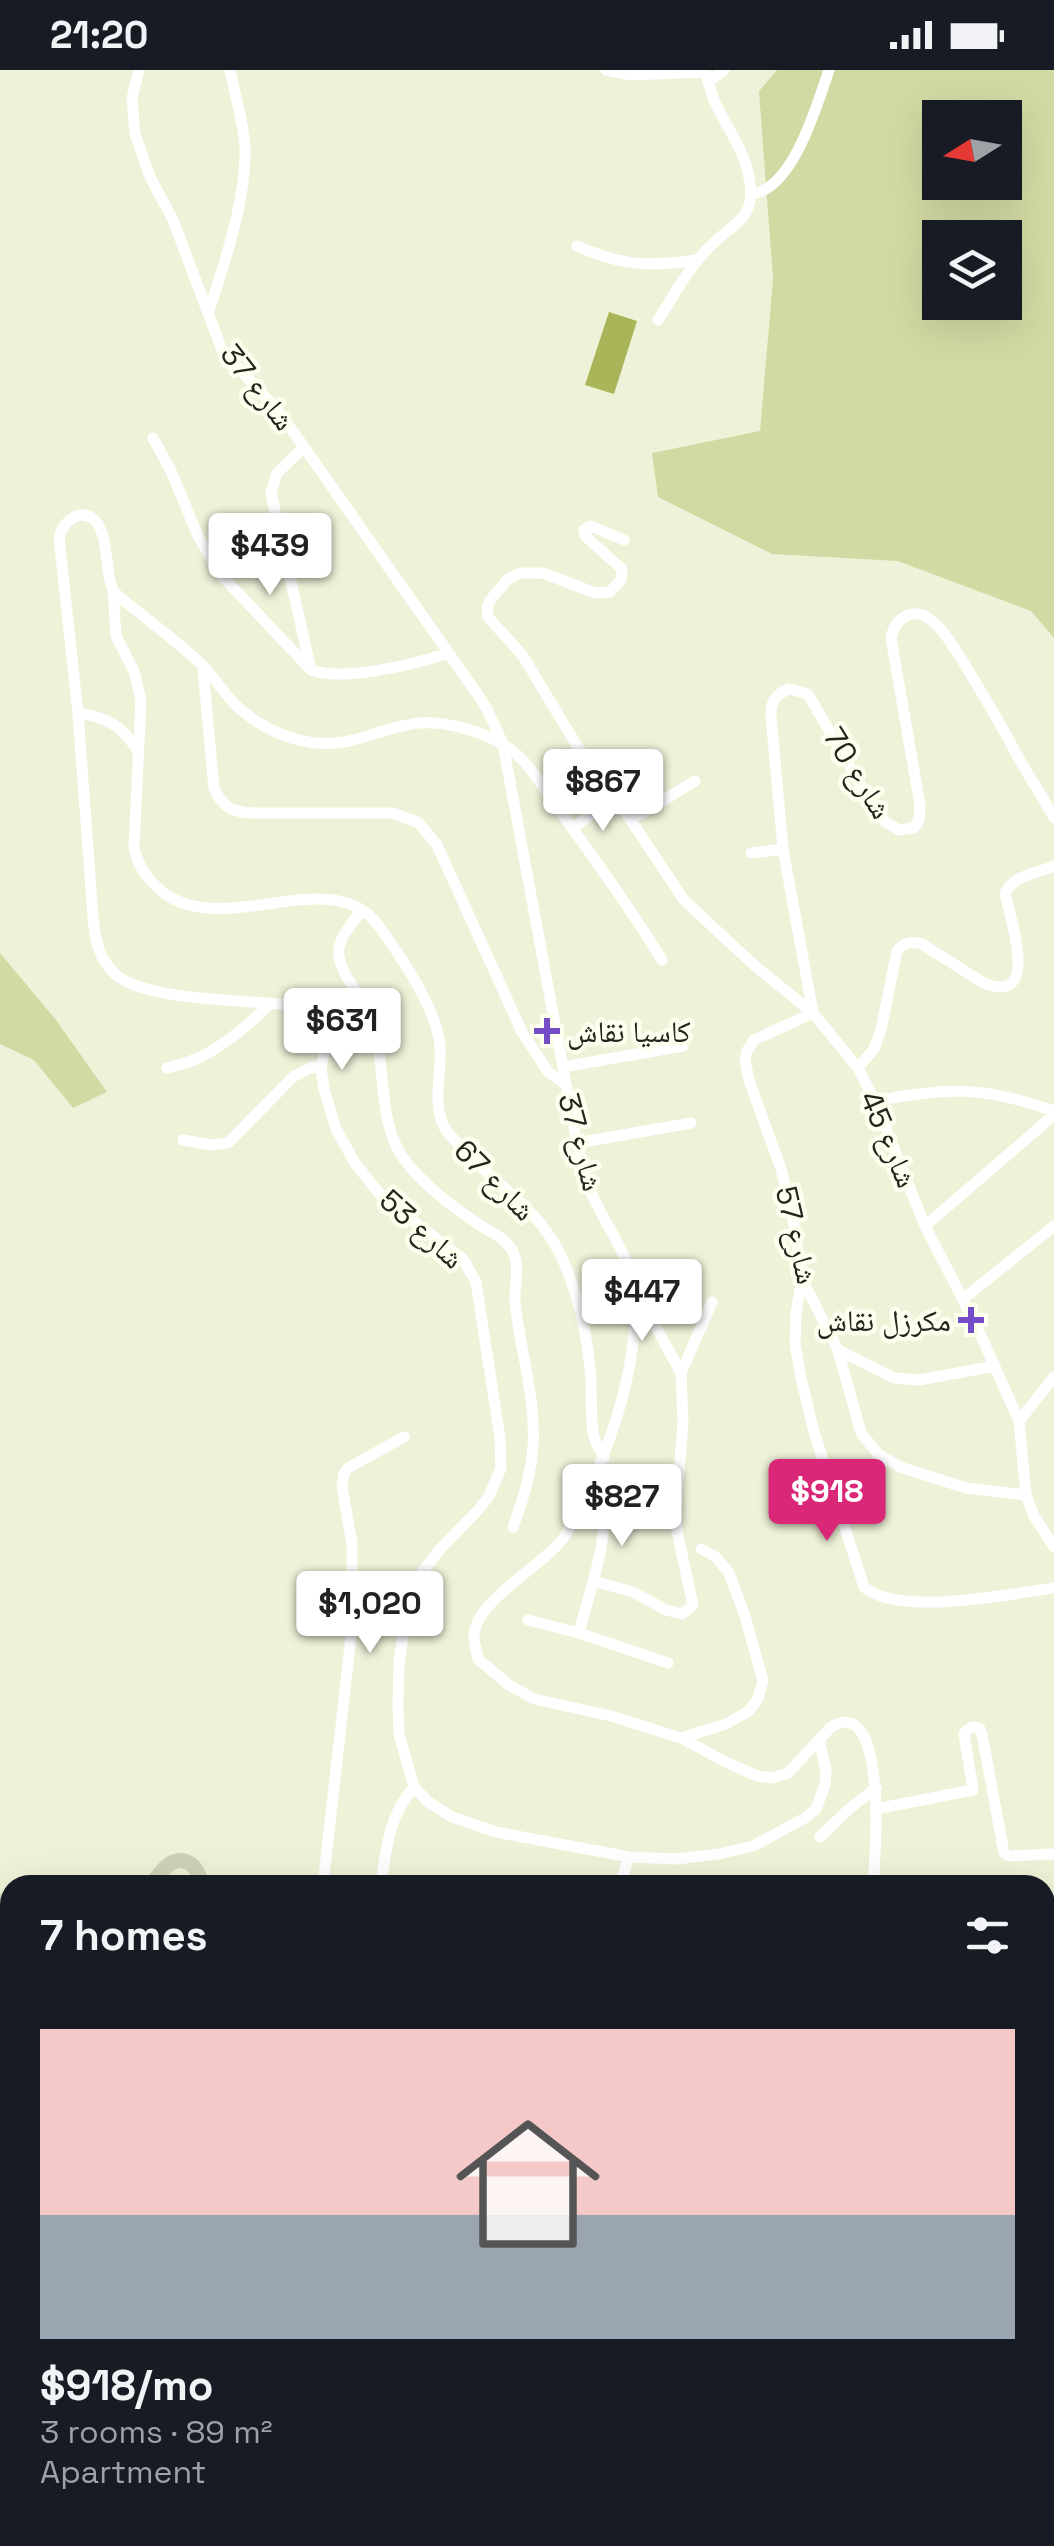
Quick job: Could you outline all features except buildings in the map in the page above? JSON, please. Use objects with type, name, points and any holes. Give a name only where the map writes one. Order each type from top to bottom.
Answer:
[{"type":"street","name":"شارع 37","points":[[139,70],[132,98],[135,134],[150,177],[173,220],[222,350],[279,412],[304,447],[487,710],[503,744],[577,1143],[594,1198],[629,1268],[635,1297],[631,1350],[622,1401],[604,1458],[564,1538],[480,1618],[474,1634],[478,1659],[508,1685],[534,1700],[611,1716],[681,1738],[757,1776],[772,1778],[788,1773],[819,1738]]},
{"type":"street","points":[[208,314],[229,248],[244,161],[241,120],[230,70]]},
{"type":"street","points":[[606,70],[630,76],[706,75],[724,70]]},
{"type":"street","points":[[750,194],[762,193],[772,186],[790,164],[828,70]]},
{"type":"street","points":[[658,320],[697,260],[746,215],[750,184],[737,141],[706,75]]},
{"type":"street","points":[[577,246],[609,260],[635,265],[697,260]]},
{"type":"street","points":[[153,438],[198,536],[221,575],[311,670],[322,674],[355,672],[449,654]]},
{"type":"street","points":[[304,447],[277,474],[271,493],[311,670]]},
{"type":"street","name":"شارع 53","points":[[114,591],[98,524],[81,515],[70,519],[59,538],[78,713],[92,917],[96,944],[106,964],[119,978],[138,987],[304,1008],[318,1017],[326,1035],[321,1068],[324,1089],[336,1129],[356,1164],[382,1198],[463,1259],[476,1282],[500,1438],[501,1468],[480,1509],[440,1548],[408,1600],[398,1704],[399,1734],[414,1788]]},
{"type":"street","name":"شارع 45","points":[[624,540],[591,526],[584,530],[586,537],[622,569],[622,580],[610,592],[595,593],[543,573],[526,572],[508,579],[487,607],[488,616],[523,656],[580,749],[684,900],[814,1013],[858,1068],[925,1226],[1019,1421],[1026,1494],[1034,1516],[1054,1547]]},
{"type":"street","points":[[114,591],[202,665],[242,710],[267,728],[300,741],[346,742],[418,723],[456,726],[503,744],[526,765],[573,828],[662,960]]},
{"type":"street","points":[[114,591],[116,636],[134,672],[141,700],[136,858],[150,880],[178,903],[211,908],[342,900],[362,910],[338,953],[372,1018],[397,1149],[434,1191],[502,1238],[513,1251],[519,1335],[532,1406],[533,1447],[525,1493],[513,1528]]},
{"type":"street","name":"شارع 70","points":[[814,1013],[784,849],[771,708],[776,696],[789,689],[804,691],[865,796],[884,821],[903,831],[911,829],[918,824],[920,805],[891,638],[902,618],[916,613],[932,620],[982,691],[1054,818]]},
{"type":"street","points":[[202,665],[214,788],[223,804],[236,812],[252,814],[393,813],[419,823],[438,845],[522,1032],[548,1072],[566,1084]]},
{"type":"street","points":[[78,713],[115,724],[139,752]]},
{"type":"street","points":[[628,816],[641,814],[694,782]]},
{"type":"street","points":[[573,828],[615,798]]},
{"type":"street","points":[[750,853],[784,849]]},
{"type":"street","points":[[858,1068],[878,1039],[902,944],[922,944],[993,987],[1009,984],[1018,971],[1017,944],[1005,893],[1018,879],[1054,866]]},
{"type":"street","name":"شارع 67","points":[[362,910],[377,924],[432,1013],[440,1047],[440,1113],[446,1132],[522,1204],[551,1238],[570,1279],[590,1368],[594,1437],[604,1458]]},
{"type":"street","points":[[166,1068],[201,1056],[242,1030],[271,1003]]},
{"type":"street","name":"شارع 57","points":[[814,1013],[754,1040],[745,1060],[781,1169],[802,1279],[838,1350],[860,1433],[878,1454],[900,1468],[966,1488],[1026,1494]]},
{"type":"street","points":[[562,1067],[683,1046]]},
{"type":"street","points":[[183,1140],[210,1145],[228,1142],[294,1077],[312,1067],[321,1068]]},
{"type":"street","points":[[875,1102],[927,1091],[972,1090],[1006,1095],[1054,1113],[925,1226]]},
{"type":"street","points":[[577,1143],[691,1124]]},
{"type":"street","points":[[963,1299],[1054,1226]]},
{"type":"street","points":[[802,1279],[795,1344],[800,1378],[864,1587],[885,1598],[928,1602],[1054,1588]]},
{"type":"street","points":[[592,1580],[632,1592],[672,1612],[682,1614],[693,1604],[676,1530],[683,1423],[680,1372],[635,1297]]},
{"type":"street","points":[[680,1372],[712,1302]]},
{"type":"street","points":[[838,1350],[894,1378],[919,1380],[995,1366]]},
{"type":"street","points":[[1019,1421],[1054,1377]]},
{"type":"street","points":[[324,1875],[354,1605],[352,1544],[343,1476],[348,1468],[404,1437]]},
{"type":"street","points":[[578,1633],[606,1520],[602,1487],[594,1479]]},
{"type":"street","points":[[681,1738],[726,1724],[748,1711],[758,1698],[763,1681],[729,1573],[716,1556],[701,1549]]},
{"type":"street","points":[[528,1620],[668,1662]]},
{"type":"street","points":[[384,1875],[392,1822],[414,1788],[452,1816],[496,1832],[629,1857],[676,1859],[753,1846],[816,1809],[826,1772],[819,1738],[838,1723],[851,1724],[860,1732],[872,1758],[876,1788],[873,1875]]},
{"type":"street","points":[[876,1809],[973,1790],[964,1734],[974,1727],[982,1734],[1004,1853],[1054,1854]]},
{"type":"street","points":[[820,1836],[876,1788]]},
{"type":"street","points":[[626,1875],[629,1857]]},
{"type":"street","points":[[160,1875],[169,1865],[182,1861],[192,1864],[199,1875]]},
{"type":"shaded area","points":[[777,70],[1054,70],[1054,638],[1031,611],[898,561],[772,554],[658,497],[652,453],[760,431],[773,279],[759,91]]},
{"type":"shaded area","points":[[609,312],[637,321],[614,394],[585,385]]},
{"type":"shaded area","points":[[0,953],[56,1020],[107,1092],[73,1108],[34,1060],[0,1044]]},
{"type":"place","name":"كاسيا نقاش","points":[[547,1031]]},
{"type":"place","name":"مكرزل نقاش","points":[[971,1320]]}]
